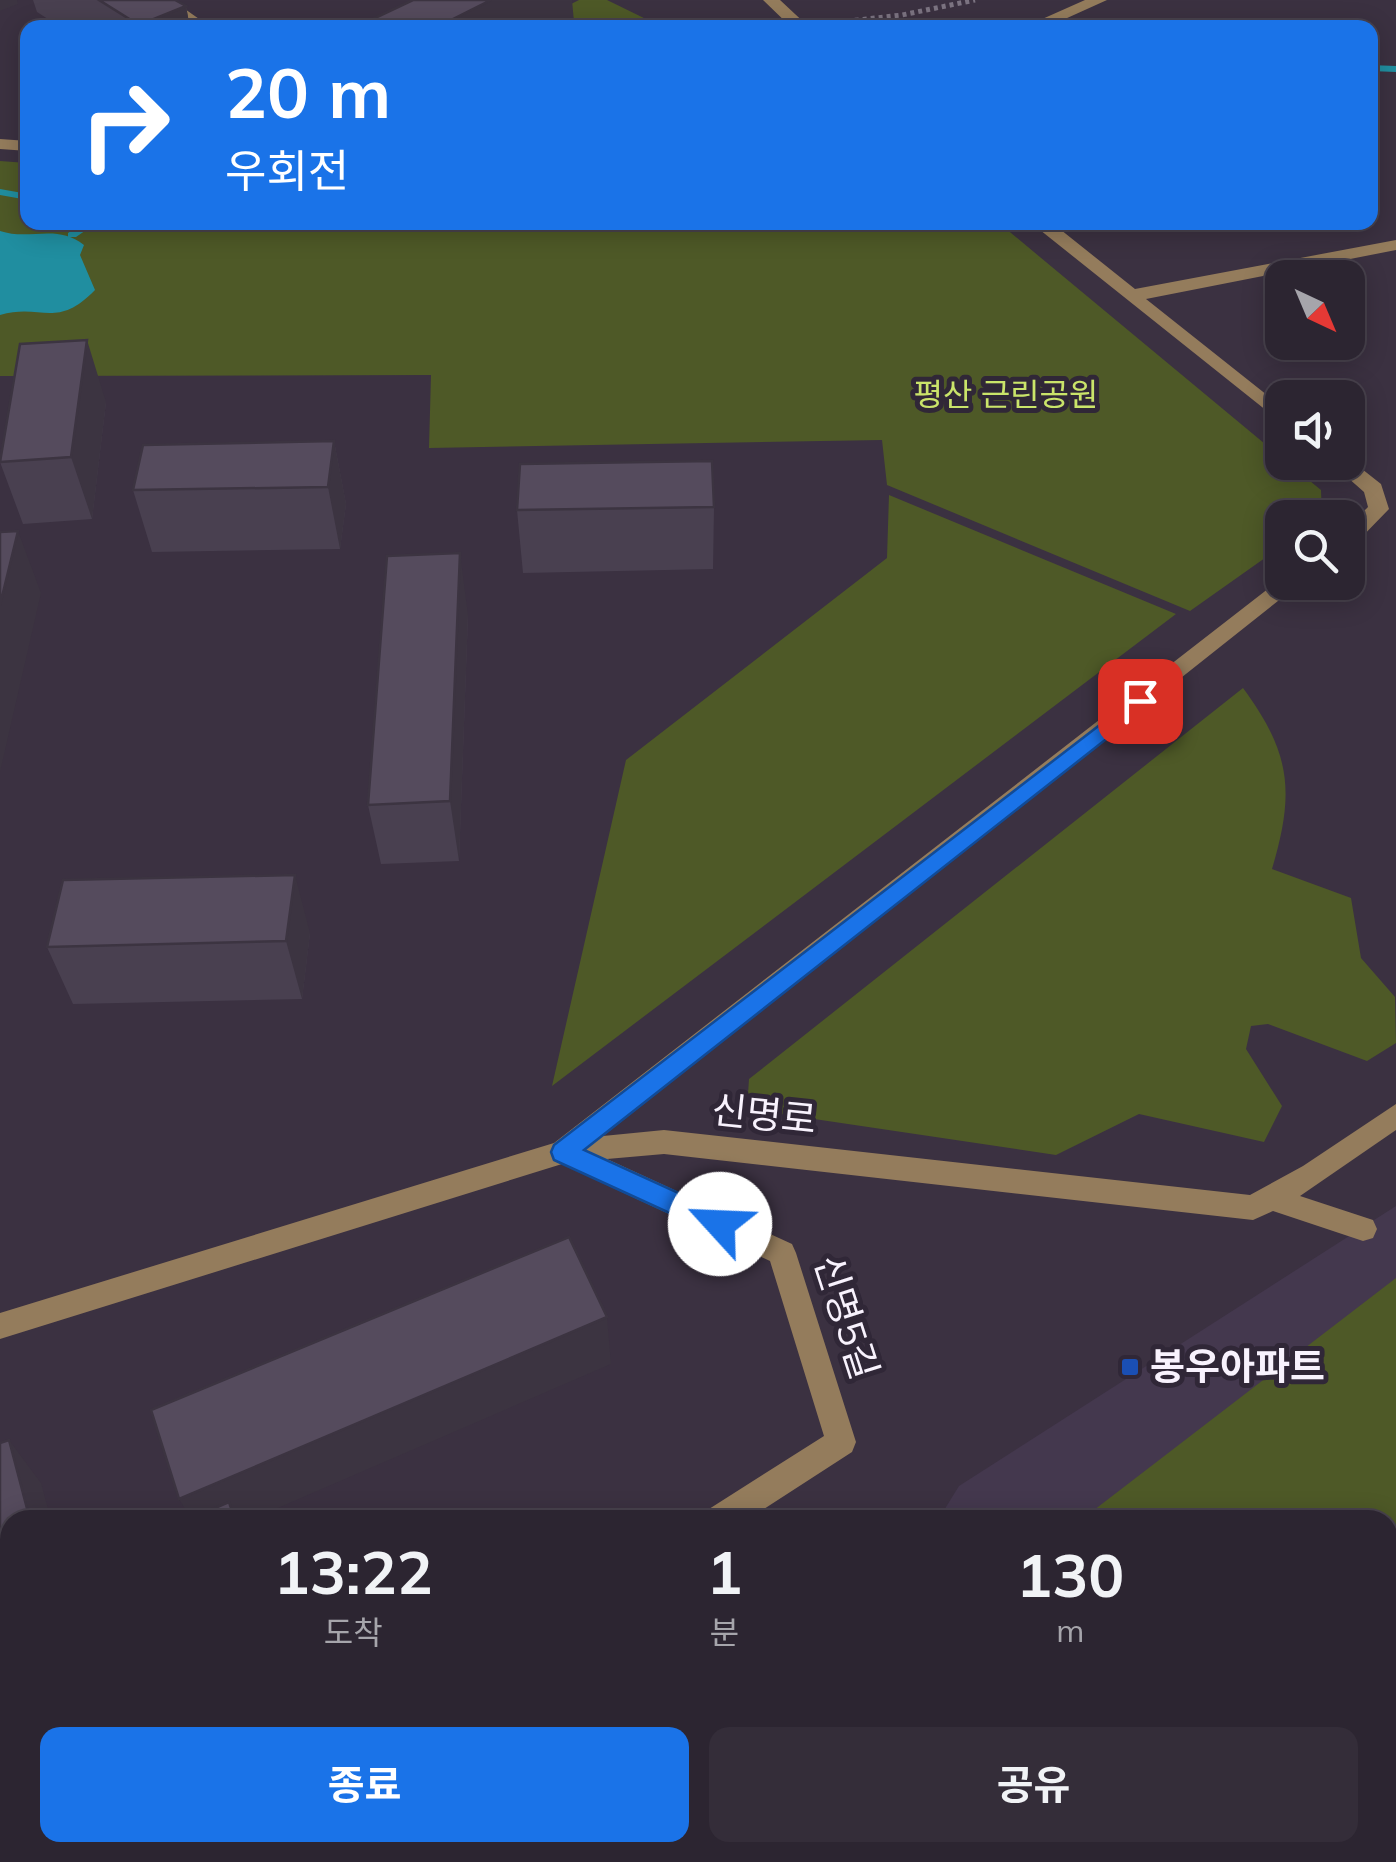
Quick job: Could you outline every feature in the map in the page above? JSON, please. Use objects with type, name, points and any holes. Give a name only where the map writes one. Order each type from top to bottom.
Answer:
[{"type":"street","points":[[161,0],[192,20]]},
{"type":"street","points":[[771,0],[794,20]]},
{"type":"street","points":[[1050,20],[1099,0]]},
{"type":"street","points":[[1048,230],[1265,403]]},
{"type":"street","points":[[1130,296],[1396,245]]},
{"type":"street","points":[[1362,480],[1374,490],[1379,509],[1365,523]]},
{"type":"street","points":[[563,1152],[1269,600]]},
{"type":"street","name":"신명로","points":[[0,1326],[563,1152],[664,1142],[1252,1208],[1313,1174],[1396,1115]]},
{"type":"street","name":"신명5길","points":[[563,1152],[782,1253],[841,1442],[736,1510]]},
{"type":"street","points":[[1270,1198],[1363,1230]]},
{"type":"path","points":[[856,20],[975,0]]},
{"type":"shaded area","points":[[1396,1206],[1396,1510],[944,1510],[959,1486]]},
{"type":"green space","points":[[579,0],[607,0],[648,20],[573,20],[555,12]]},
{"type":"green space","name":"평산 근린공원","points":[[0,161],[20,162],[20,230],[1007,230],[1265,444],[1265,480],[1309,480],[1321,490],[1321,500],[1265,500],[1265,558],[1190,611],[887,485],[882,440],[429,448],[431,375],[0,376]]},
{"type":"green space","points":[[889,495],[1176,614],[552,1086],[626,760],[887,558]]},
{"type":"green space","points":[[1243,688],[1271,733],[1284,774],[1284,817],[1272,869],[1351,898],[1361,958],[1395,997],[1396,1043],[1367,1061],[1268,1024],[1251,1026],[1246,1049],[1282,1106],[1264,1142],[1139,1114],[1056,1155],[747,1109],[749,1079]]},
{"type":"green space","points":[[1396,1278],[1396,1510],[1094,1510]]},
{"type":"water","points":[[0,231],[74,238],[84,245],[80,255],[95,290],[70,309],[59,312],[0,315]]},
{"type":"building","points":[[99,0],[175,0],[186,6],[151,20],[131,20]]},
{"type":"building","points":[[413,0],[491,0],[451,20],[371,20]]},
{"type":"building","points":[[87,340],[71,457],[0,462],[20,344]]},
{"type":"building","points":[[334,441],[328,487],[133,490],[143,445]]},
{"type":"building","points":[[712,461],[714,507],[517,510],[520,464]]},
{"type":"building","points":[[18,531],[0,605],[0,532]]},
{"type":"building","points":[[460,553],[450,801],[368,805],[387,556]]},
{"type":"building","points":[[295,875],[286,941],[47,947],[63,880]]},
{"type":"building","points":[[569,1237],[607,1317],[179,1499],[151,1410]]},
{"type":"building","points":[[9,1440],[27,1510],[0,1510],[0,1443]]},
{"type":"building","points":[[229,1502],[232,1510],[210,1510]]},
{"type":"waterway","points":[[1378,68],[1396,69]]},
{"type":"waterway","points":[[0,192],[20,196]]},
{"type":"waterway","points":[[72,235],[80,230]]},
{"type":"place","name":"봉우아파트","points":[[1130,1367]]},
{"type":"route","points":[[720,1224],[563,1152],[1140,701]]}]
